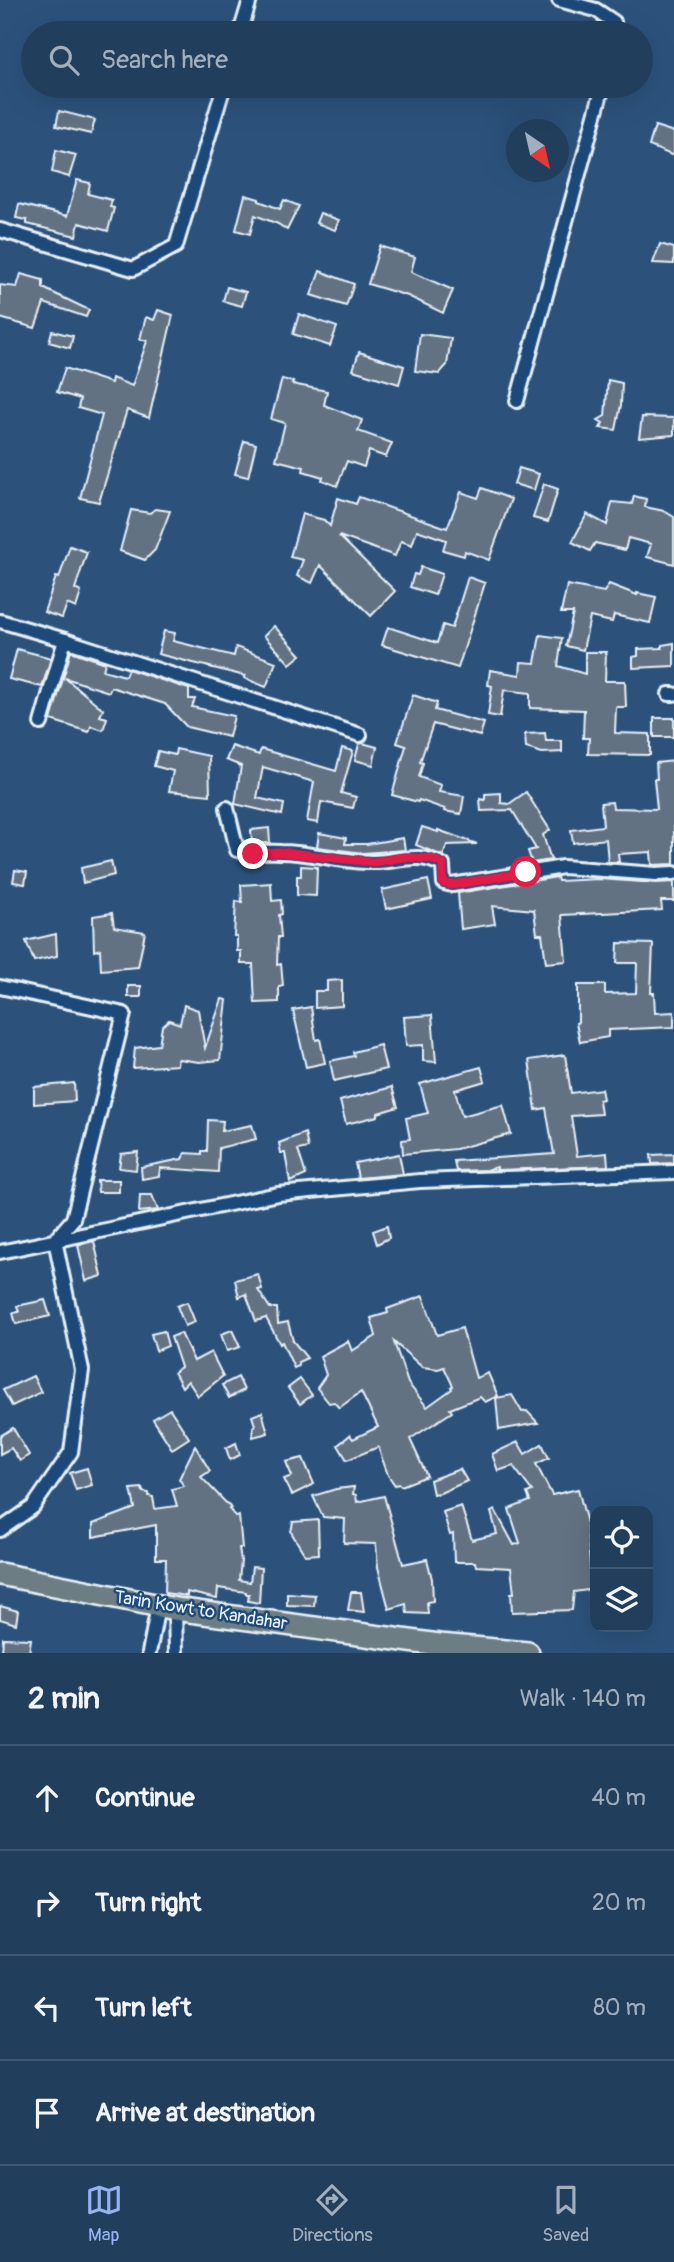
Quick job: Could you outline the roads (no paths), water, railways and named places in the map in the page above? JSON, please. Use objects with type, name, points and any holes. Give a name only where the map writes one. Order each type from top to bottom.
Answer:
[{"type":"main road","name":"Tarin Kowt to Kandahar","points":[[0,1574],[167,1608],[439,1649],[528,1653]]},
{"type":"street","points":[[244,21],[250,0]]},
{"type":"street","points":[[559,0],[587,4],[612,21]]},
{"type":"street","points":[[0,230],[133,269],[176,246],[220,98]]},
{"type":"street","points":[[517,401],[600,98]]},
{"type":"street","points":[[0,621],[360,735]]},
{"type":"street","points":[[41,723],[65,640]]},
{"type":"street","points":[[227,808],[237,850],[253,854],[280,852],[374,862],[404,857],[431,859],[443,864],[443,883],[452,885],[563,867],[674,873]]},
{"type":"street","points":[[0,987],[124,1014],[73,1219],[55,1240]]},
{"type":"street","points":[[0,1252],[278,1194],[420,1181],[674,1172]]},
{"type":"street","points":[[0,1530],[33,1507],[71,1452],[82,1370],[55,1240]]},
{"type":"street","points":[[149,1653],[167,1608]]},
{"type":"street","points":[[167,1608],[176,1653]]}]
